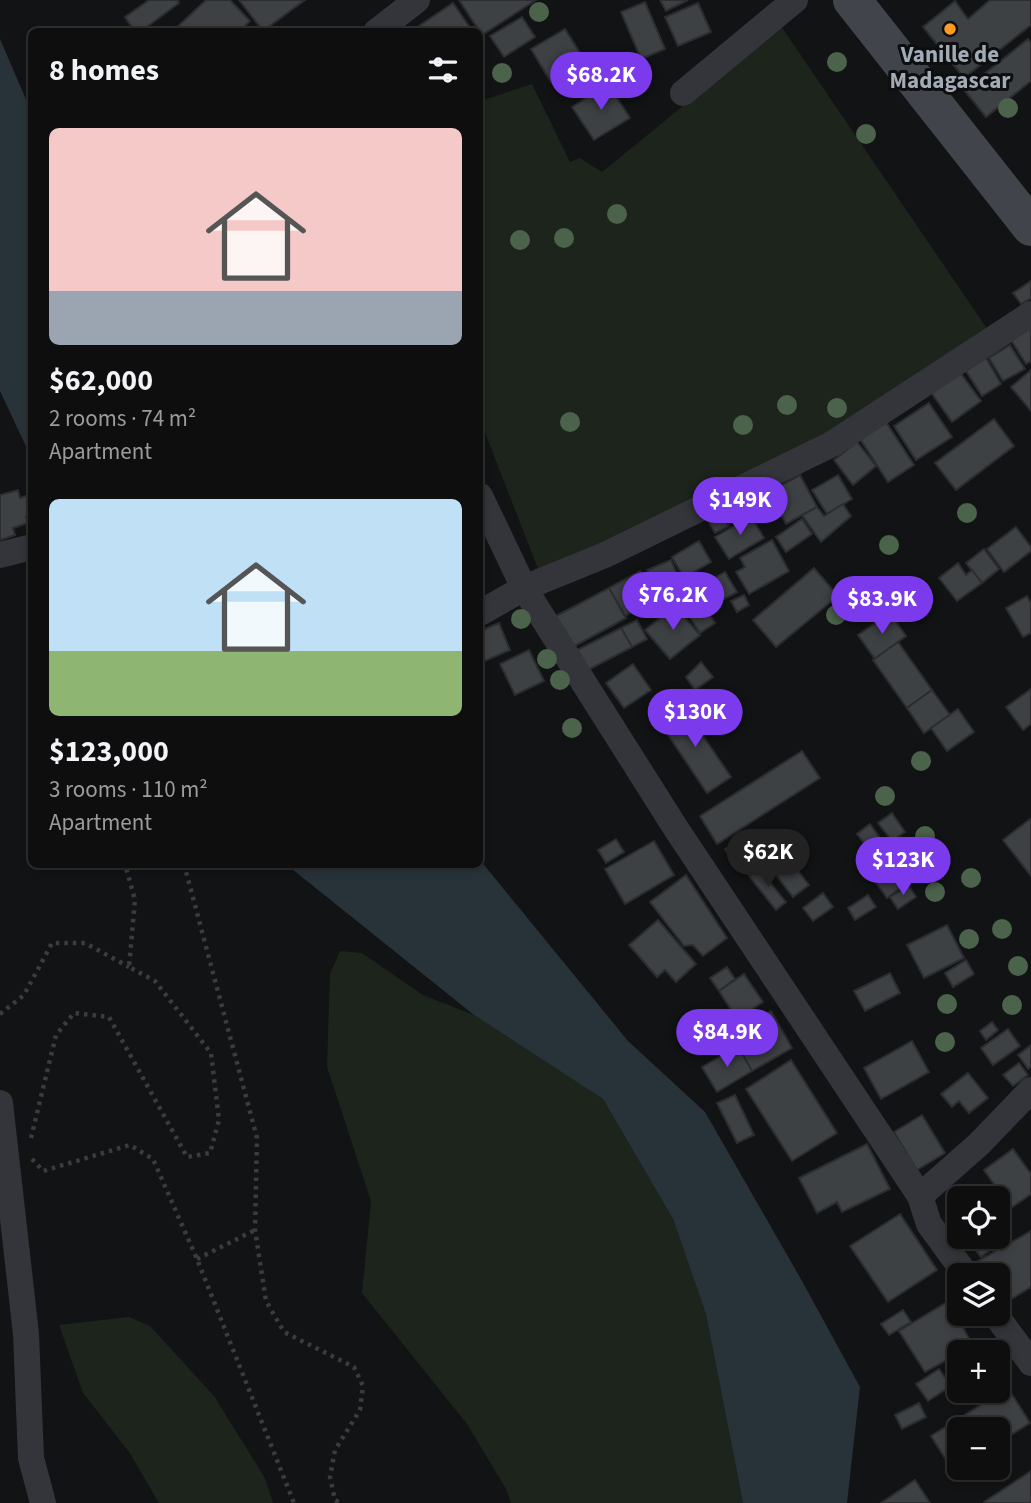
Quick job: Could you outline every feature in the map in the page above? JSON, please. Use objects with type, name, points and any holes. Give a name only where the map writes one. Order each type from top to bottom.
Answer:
[{"type":"main road","points":[[852,0],[1031,227]]},
{"type":"street","points":[[381,28],[417,0]]},
{"type":"street","points":[[683,93],[794,0]]},
{"type":"street","points":[[483,611],[524,588],[605,555],[832,444],[1031,314]]},
{"type":"street","points":[[483,502],[524,588],[676,827],[919,1196],[929,1224],[958,1263]]},
{"type":"street","points":[[0,555],[28,548]]},
{"type":"street","points":[[919,1196],[979,1144],[1031,1090]]},
{"type":"street","points":[[0,1104],[26,1334],[31,1458],[43,1503]]},
{"type":"street","points":[[1004,1326],[1031,1363]]},
{"type":"path","points":[[126,868],[135,900],[129,967]]},
{"type":"path","points":[[185,868],[257,1138],[255,1230],[266,1301],[284,1332],[354,1367],[363,1386],[359,1410],[335,1450],[330,1477],[335,1500],[340,1503]]},
{"type":"path","points":[[0,1014],[24,995],[52,943],[85,943],[155,981],[211,1053],[219,1120],[210,1153],[187,1157],[109,1017],[74,1013],[57,1035],[31,1140]]},
{"type":"path","points":[[27,1153],[43,1171],[130,1145],[153,1159],[197,1259],[294,1503]]},
{"type":"path","points":[[197,1259],[255,1230]]},
{"type":"shaded area","points":[[781,26],[990,333],[866,413],[540,574],[483,428],[483,100],[532,84],[570,162],[580,158],[602,172]]},
{"type":"shaded area","points":[[0,39],[28,104],[28,451],[0,391]]},
{"type":"shaded area","points":[[483,864],[628,1041],[705,1112],[860,1387],[847,1503],[743,1503],[706,1314],[673,1219],[603,1099],[474,1015],[291,868],[483,868]]},
{"type":"shaded area","points":[[340,951],[362,953],[423,995],[474,1015],[603,1099],[673,1219],[706,1314],[743,1503],[511,1503],[506,1489],[467,1424],[362,1293],[371,1201],[327,1067],[330,974]]},
{"type":"shaded area","points":[[129,1317],[150,1326],[214,1396],[265,1478],[273,1503],[159,1503],[129,1452],[83,1393],[59,1325]]},
{"type":"building","points":[[149,0],[178,0],[179,3],[145,28],[132,28],[125,17]]},
{"type":"building","points":[[206,0],[230,0],[250,21],[243,28],[176,28]]},
{"type":"building","points":[[239,0],[305,0],[267,28],[261,28]]},
{"type":"building","points":[[459,0],[536,0],[483,34],[483,28],[477,28]]},
{"type":"building","points":[[660,0],[688,0],[666,11]]},
{"type":"building","points":[[990,0],[1031,0],[1031,25],[964,78],[923,27],[955,1],[968,19]]},
{"type":"building","points":[[645,2],[665,49],[641,59],[621,12]]},
{"type":"building","points":[[453,3],[470,28],[416,28]]},
{"type":"building","points":[[698,3],[711,32],[678,46],[665,17]]},
{"type":"building","points":[[522,17],[535,37],[504,57],[490,36]]},
{"type":"building","points":[[565,29],[585,61],[551,82],[531,49]]},
{"type":"building","points":[[1028,39],[1031,43],[1031,81],[986,117],[964,90]]},
{"type":"building","points":[[608,84],[630,118],[594,140],[572,107]]},
{"type":"building","points":[[1031,281],[1031,298],[1021,304],[1013,293]]},
{"type":"building","points":[[1031,327],[1031,361],[1026,364],[1011,340]]},
{"type":"building","points":[[1010,345],[1025,369],[1003,381],[989,358]]},
{"type":"building","points":[[986,358],[1001,384],[982,396],[966,371]]},
{"type":"building","points":[[1031,370],[1031,411],[1011,387]]},
{"type":"building","points":[[959,371],[981,401],[952,422],[930,391]]},
{"type":"building","points":[[929,403],[952,437],[916,460],[894,426]]},
{"type":"building","points":[[994,419],[1014,446],[956,490],[935,463]]},
{"type":"building","points":[[886,422],[914,465],[888,482],[860,439]]},
{"type":"building","points":[[857,442],[876,466],[853,485],[834,460]]},
{"type":"building","points":[[800,475],[817,507],[786,524],[769,492]]},
{"type":"building","points":[[838,475],[852,499],[827,514],[812,490]]},
{"type":"building","points":[[18,490],[20,498],[28,495],[28,523],[13,528],[15,535],[0,540],[0,495]]},
{"type":"building","points":[[843,504],[851,516],[821,542],[802,515],[817,507],[824,516]]},
{"type":"building","points":[[722,514],[729,526],[715,533],[708,521]]},
{"type":"building","points":[[751,516],[764,538],[729,559],[715,537]]},
{"type":"building","points":[[802,519],[812,534],[786,552],[776,537]]},
{"type":"building","points":[[1016,527],[1031,547],[1031,551],[1004,572],[987,549]]},
{"type":"building","points":[[772,540],[789,571],[749,594],[736,572],[745,567],[740,558]]},
{"type":"building","points":[[699,541],[711,562],[684,578],[672,557]]},
{"type":"building","points":[[984,549],[999,569],[982,583],[966,563]]},
{"type":"building","points":[[671,560],[680,581],[656,591],[647,570]]},
{"type":"building","points":[[958,563],[966,575],[972,570],[982,583],[957,601],[939,578]]},
{"type":"building","points":[[814,568],[838,596],[776,647],[753,620]]},
{"type":"building","points":[[640,571],[656,599],[625,616],[609,588]]},
{"type":"building","points":[[725,572],[737,592],[709,607],[697,587]]},
{"type":"building","points":[[686,582],[699,603],[683,612],[678,603],[673,606],[665,595]]},
{"type":"building","points":[[609,588],[626,618],[573,647],[556,616]]},
{"type":"building","points":[[744,595],[749,605],[737,612],[731,601]]},
{"type":"building","points":[[1027,596],[1031,603],[1031,633],[1023,637],[1006,608]]},
{"type":"building","points":[[702,603],[715,623],[700,633],[687,613]]},
{"type":"building","points":[[675,606],[700,635],[670,659],[645,630]]},
{"type":"building","points":[[890,613],[906,636],[875,659],[858,635]]},
{"type":"building","points":[[637,620],[647,639],[632,647],[621,628]]},
{"type":"building","points":[[499,623],[510,650],[485,661],[483,630]]},
{"type":"building","points":[[621,628],[632,647],[588,670],[577,650]]},
{"type":"building","points":[[898,642],[932,690],[907,708],[873,660]]},
{"type":"building","points":[[529,650],[544,681],[515,695],[500,664]]},
{"type":"building","points":[[701,662],[713,677],[695,690],[686,677]]},
{"type":"building","points":[[633,664],[651,690],[624,708],[606,683]]},
{"type":"building","points":[[1031,689],[1031,724],[1023,730],[1006,707]]},
{"type":"building","points":[[932,690],[950,715],[924,733],[907,708]]},
{"type":"building","points":[[682,705],[731,777],[707,793],[658,720]]},
{"type":"building","points":[[958,709],[974,732],[947,751],[931,728]]},
{"type":"building","points":[[802,751],[820,778],[717,844],[700,816]]},
{"type":"building","points":[[892,813],[905,832],[892,841],[878,823]]},
{"type":"building","points":[[1031,820],[1031,876],[1003,840]]},
{"type":"building","points":[[870,824],[896,860],[876,874],[859,851],[866,846],[857,834]]},
{"type":"building","points":[[616,839],[624,852],[606,863],[598,850]]},
{"type":"building","points":[[654,841],[674,875],[625,904],[605,869]]},
{"type":"building","points":[[735,844],[742,856],[732,861],[725,849]]},
{"type":"building","points":[[785,854],[809,885],[793,897],[769,866]]},
{"type":"building","points":[[899,858],[914,878],[887,898],[872,877]]},
{"type":"building","points":[[759,869],[786,902],[776,910],[749,876]]},
{"type":"building","points":[[686,875],[727,938],[703,956],[693,945],[684,946],[650,902]]},
{"type":"building","points":[[909,886],[916,897],[898,909],[890,897]]},
{"type":"building","points":[[823,893],[833,907],[813,921],[803,908]]},
{"type":"building","points":[[868,895],[876,907],[855,920],[848,908]]},
{"type":"building","points":[[658,920],[696,964],[676,982],[665,970],[657,977],[629,945]]},
{"type":"building","points":[[947,925],[964,958],[924,978],[907,945]]},
{"type":"building","points":[[966,960],[974,974],[953,987],[945,973]]},
{"type":"building","points":[[727,967],[735,979],[719,991],[710,978]]},
{"type":"building","points":[[890,973],[900,993],[865,1011],[854,991]]},
{"type":"building","points":[[744,974],[763,1002],[737,1019],[719,991]]},
{"type":"building","points":[[771,1011],[792,1048],[752,1071],[731,1034]]},
{"type":"building","points":[[992,1022],[998,1030],[986,1040],[980,1031]]},
{"type":"building","points":[[700,1023],[714,1041],[699,1053],[685,1035]]},
{"type":"building","points":[[1008,1029],[1020,1046],[993,1065],[981,1048]]},
{"type":"building","points":[[912,1041],[929,1072],[881,1099],[864,1068]]},
{"type":"building","points":[[1031,1045],[1031,1067],[1028,1069],[1018,1055]]},
{"type":"building","points":[[738,1046],[752,1071],[717,1092],[702,1067]]},
{"type":"building","points":[[791,1060],[837,1133],[792,1161],[746,1089]]},
{"type":"building","points":[[1019,1063],[1028,1075],[1013,1086],[1003,1075]]},
{"type":"building","points":[[968,1073],[988,1098],[969,1113],[959,1101],[952,1107],[941,1094]]},
{"type":"building","points":[[735,1095],[754,1135],[737,1143],[717,1103]]},
{"type":"building","points":[[922,1115],[945,1153],[917,1170],[894,1132]]},
{"type":"building","points":[[867,1144],[890,1189],[842,1212],[837,1202],[817,1213],[799,1178]]},
{"type":"building","points":[[1013,1149],[1031,1174],[1031,1194],[1011,1208],[1010,1186],[995,1186],[984,1170]]},
{"type":"building","points":[[900,1214],[937,1270],[888,1302],[850,1246]]},
{"type":"building","points":[[1031,1231],[1031,1287],[1010,1300],[1010,1263],[975,1263],[1000,1249],[1010,1249],[1010,1243]]},
{"type":"building","points":[[975,1249],[991,1249],[981,1257]]},
{"type":"building","points":[[947,1302],[947,1326],[962,1326],[970,1340],[947,1340],[947,1360],[925,1372],[899,1331]]},
{"type":"building","points":[[903,1310],[911,1322],[889,1335],[881,1324]]},
{"type":"building","points":[[939,1369],[947,1380],[947,1389],[928,1401],[916,1384]]},
{"type":"building","points":[[1010,1391],[1030,1423],[1010,1436],[1010,1417],[961,1417],[984,1403],[1010,1403]]},
{"type":"building","points":[[919,1403],[926,1417],[902,1429],[895,1415]]},
{"type":"building","points":[[947,1426],[947,1461],[931,1436]]},
{"type":"building","points":[[1031,1471],[1031,1503],[984,1502]]},
{"type":"building","points":[[915,1480],[930,1503],[881,1503]]},
{"type":"place","name":"Vanille de Madagascar","points":[[950,29]]}]
